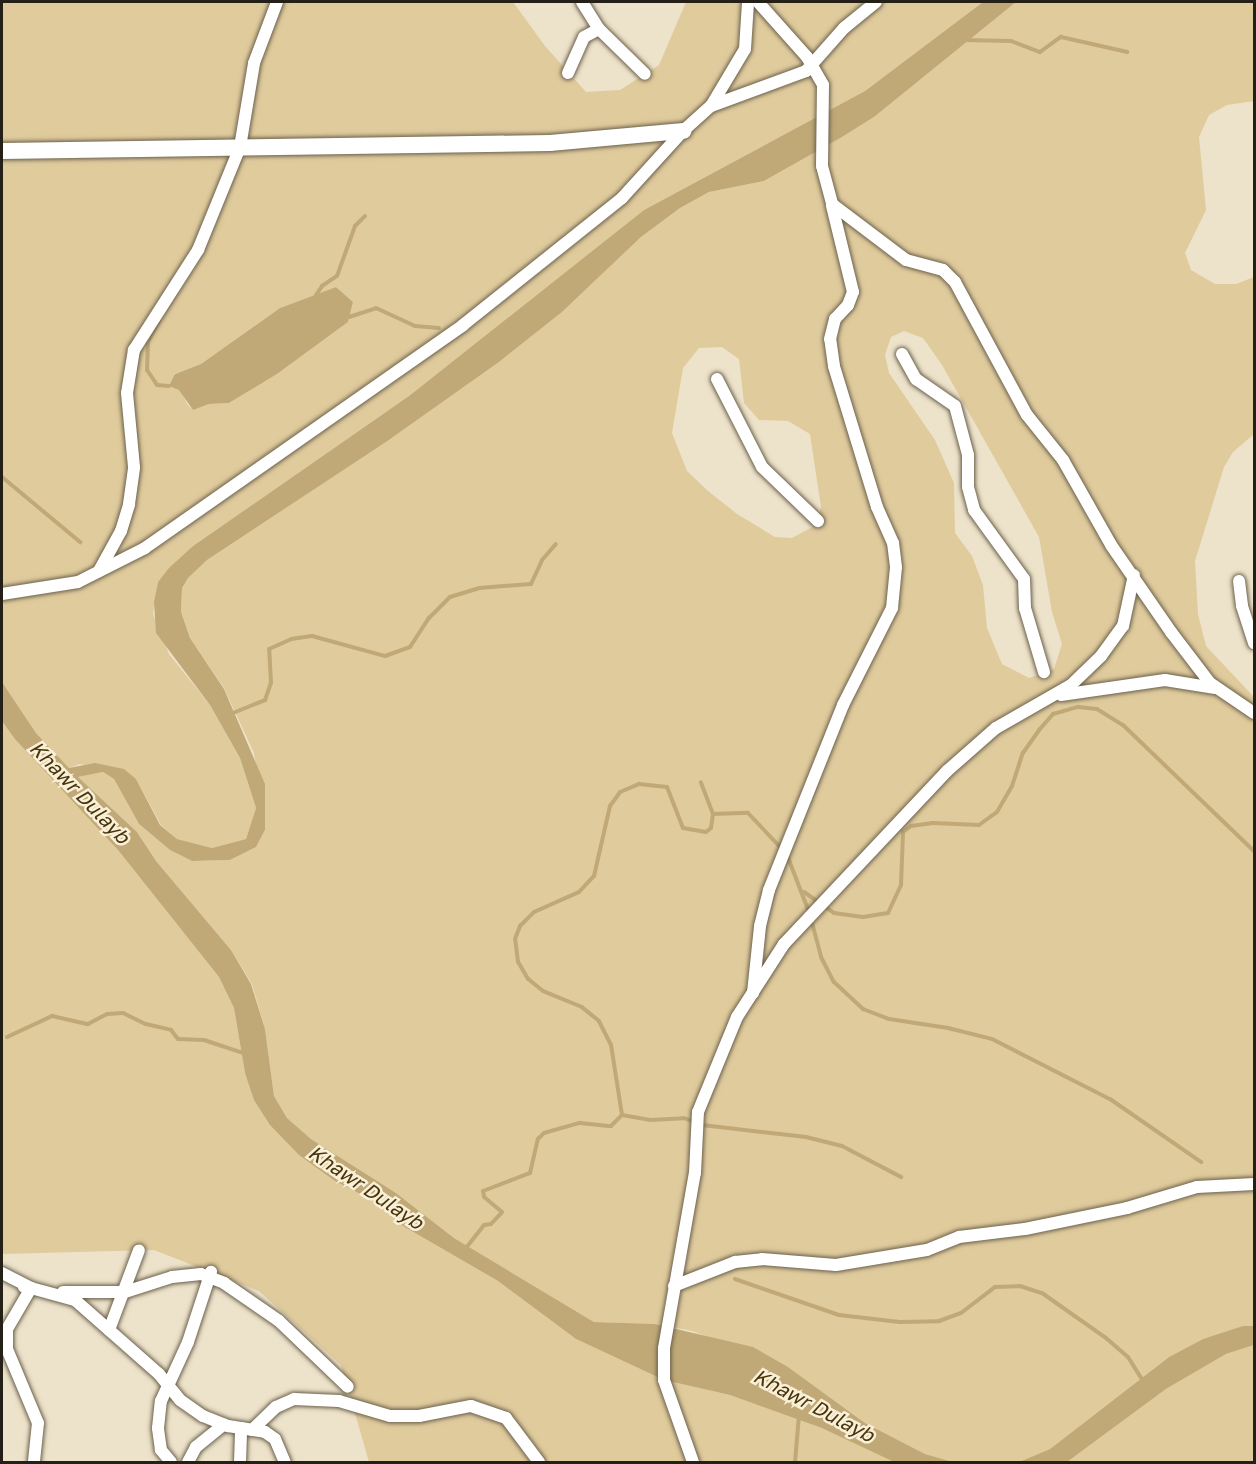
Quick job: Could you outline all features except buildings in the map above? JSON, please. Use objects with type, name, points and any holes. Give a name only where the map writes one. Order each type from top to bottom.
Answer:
[{"type":"main road","points":[[2,151],[550,142],[682,131]]},
{"type":"street","points":[[97,575],[121,531],[129,504],[134,467],[128,393],[134,350],[198,250],[240,147],[254,63],[277,2]]},
{"type":"street","points":[[582,2],[598,29],[645,74]]},
{"type":"street","points":[[2,594],[46,589],[97,575],[146,548],[463,325],[622,198],[682,131],[711,106],[745,49],[748,2]]},
{"type":"street","points":[[753,994],[760,926],[770,890],[843,705],[892,608],[896,567],[893,543],[878,507],[834,366],[830,339],[835,319],[848,305],[853,292],[822,166],[826,96],[812,64],[758,2]]},
{"type":"street","points":[[711,106],[775,86],[806,71],[844,28],[876,2]]},
{"type":"street","points":[[568,73],[584,37],[598,29]]},
{"type":"street","points":[[832,204],[906,260],[943,270],[955,282],[1027,415],[1063,460],[1111,545],[1191,660],[1215,688],[1254,713]]},
{"type":"street","points":[[902,354],[916,379],[955,406],[968,455],[968,487],[974,510],[1024,579],[1024,608],[1044,672]]},
{"type":"street","points":[[717,379],[762,467],[818,521]]},
{"type":"street","points":[[693,1462],[664,1380],[664,1348],[695,1173],[698,1112],[737,1017],[784,944],[925,794],[996,728],[1071,685],[1123,626],[1134,575]]},
{"type":"street","points":[[1239,581],[1242,606],[1254,643]]},
{"type":"street","points":[[1045,699],[1082,690],[1165,680],[1215,688]]},
{"type":"street","points":[[674,1286],[735,1262],[762,1259],[836,1265],[927,1250],[959,1237],[1025,1230],[1127,1208],[1197,1187],[1254,1184]]},
{"type":"street","points":[[109,1330],[139,1250]]},
{"type":"street","points":[[2,1273],[31,1288]]},
{"type":"street","points":[[53,1292],[125,1292],[189,1274],[211,1275],[279,1321],[348,1387]]},
{"type":"street","points":[[171,1462],[161,1450],[158,1428],[166,1383],[188,1342],[211,1275]]},
{"type":"street","points":[[2,1283],[53,1292],[75,1300],[203,1416],[224,1424],[265,1432],[275,1439],[285,1462]]},
{"type":"street","points":[[31,1288],[4,1332],[7,1349],[38,1423],[34,1462]]},
{"type":"street","points":[[240,1462],[246,1429],[276,1407],[294,1398],[339,1401],[390,1416],[419,1416],[471,1407],[506,1418],[539,1462]]},
{"type":"street","points":[[188,1462],[196,1447],[224,1424]]},
{"type":"shaded area","points":[[2,2],[513,2],[545,46],[586,92],[620,90],[659,65],[686,2],[983,2],[865,91],[644,210],[409,396],[193,546],[158,582],[153,614],[169,654],[210,705],[240,758],[256,808],[246,839],[212,848],[177,839],[161,825],[136,779],[80,764],[69,768],[36,733],[2,682]],"holes":[[[336,287],[353,302],[348,322],[277,374],[229,403],[209,404],[193,410],[187,404],[174,374],[201,364],[280,308]]]},
{"type":"shaded area","points":[[1016,2],[1254,2],[1254,101],[1227,105],[1209,115],[1199,137],[1206,210],[1185,253],[1191,270],[1215,284],[1236,284],[1254,277],[1254,434],[1233,452],[1224,467],[1195,561],[1198,614],[1206,646],[1254,697],[1254,1326],[1203,1339],[1169,1357],[1050,1449],[1019,1462],[953,1462],[925,1454],[865,1423],[788,1367],[692,1331],[655,1324],[594,1322],[454,1238],[396,1193],[311,1139],[287,1118],[274,1096],[265,1029],[252,984],[231,950],[156,861],[137,832],[78,777],[103,772],[114,779],[139,824],[170,850],[192,861],[230,860],[256,847],[265,830],[254,753],[224,688],[190,638],[181,612],[182,588],[188,578],[207,560],[386,442],[499,362],[562,312],[641,237],[680,208],[709,192],[764,181],[874,117]],"holes":[[[904,331],[923,338],[942,365],[1039,537],[1052,612],[1062,644],[1054,669],[1029,678],[1002,664],[987,628],[983,585],[972,556],[955,533],[954,483],[935,440],[889,373],[885,355],[891,337]],[[722,347],[739,359],[744,403],[759,420],[788,421],[810,434],[821,507],[816,525],[792,538],[775,537],[737,514],[708,491],[687,471],[672,433],[683,368],[699,348]]]},
{"type":"shaded area","points":[[2,721],[118,850],[219,977],[234,1008],[245,1073],[335,1181],[372,1200],[403,1226],[498,1281],[576,1339],[664,1380],[730,1395],[822,1427],[894,1462],[369,1462],[341,1365],[259,1291],[154,1250],[2,1254]]},
{"type":"shaded area","points":[[1254,1345],[1254,1462],[1067,1462],[1166,1389],[1226,1354]]},
{"type":"water","name":"Khawr Dulayb","points":[[983,2],[1016,2],[874,117],[842,137],[764,181],[709,192],[680,208],[641,237],[562,312],[499,362],[386,442],[207,560],[188,578],[182,588],[181,612],[190,638],[224,689],[265,784],[265,830],[256,847],[230,860],[192,861],[170,850],[139,824],[114,779],[103,772],[78,777],[137,832],[156,861],[231,950],[251,984],[265,1029],[274,1096],[287,1118],[311,1139],[396,1193],[454,1238],[594,1322],[655,1324],[753,1347],[788,1367],[865,1423],[925,1454],[953,1462],[894,1462],[822,1428],[730,1395],[664,1380],[576,1339],[498,1281],[403,1226],[372,1200],[335,1181],[299,1155],[270,1125],[254,1100],[245,1073],[234,1008],[219,977],[118,850],[15,739],[2,721],[2,682],[36,733],[69,768],[95,763],[124,769],[136,779],[160,825],[177,839],[212,848],[246,839],[256,808],[240,758],[210,705],[156,633],[154,602],[158,582],[169,568],[193,546],[409,396],[644,210],[865,91]]},
{"type":"water","points":[[336,287],[353,302],[348,322],[277,374],[229,403],[209,404],[193,410],[179,390],[169,386],[175,374],[201,364],[280,308]]},
{"type":"water","points":[[1243,1326],[1254,1326],[1254,1345],[1226,1354],[1166,1389],[1067,1462],[1019,1462],[1050,1449],[1169,1357],[1203,1339]]},
{"type":"waterway","points":[[963,40],[1011,41],[1040,52],[1061,37],[1127,52]]},
{"type":"waterway","points":[[316,295],[322,286],[337,276],[355,226],[365,216]]},
{"type":"waterway","points":[[349,317],[376,308],[415,326],[439,328]]},
{"type":"waterway","points":[[159,321],[148,342],[147,370],[157,385],[169,386]]},
{"type":"waterway","points":[[2,477],[80,542]]},
{"type":"waterway","points":[[233,713],[265,700],[271,683],[269,649],[291,639],[312,636],[385,656],[410,647],[429,618],[450,597],[479,588],[531,584],[542,560],[556,544]]},
{"type":"waterway","points":[[804,892],[834,913],[863,917],[888,913],[901,885],[903,832],[911,826],[933,823],[979,825],[997,812],[1012,786],[1023,753],[1040,729],[1053,714],[1078,707],[1097,709],[1123,725],[1254,851]]},
{"type":"waterway","points":[[466,1248],[484,1225],[491,1224],[502,1212],[484,1197],[483,1191],[530,1173],[538,1139],[544,1133],[580,1123],[611,1126],[622,1115],[611,1045],[599,1021],[582,1007],[543,991],[528,979],[518,962],[515,939],[520,926],[534,912],[579,892],[594,876],[610,806],[620,792],[639,784],[667,787],[683,828],[706,832],[711,828],[713,814],[701,782]]},
{"type":"waterway","points":[[713,814],[748,813],[782,849]]},
{"type":"waterway","points":[[787,855],[809,912]]},
{"type":"waterway","points":[[811,919],[821,957],[834,982],[863,1009],[889,1019],[948,1028],[992,1039],[1110,1099],[1201,1162]]},
{"type":"waterway","points":[[7,1037],[52,1016],[88,1024],[107,1014],[123,1013],[146,1024],[171,1030],[178,1039],[204,1040],[246,1054]]},
{"type":"waterway","points":[[622,1115],[650,1120],[684,1118],[702,1125],[806,1137],[842,1146],[901,1177]]},
{"type":"waterway","points":[[735,1279],[839,1315],[900,1322],[939,1321],[961,1313],[995,1287],[1020,1286],[1042,1293],[1106,1338],[1128,1357],[1142,1379]]},
{"type":"waterway","name":"Khawr Dulayb","points":[[795,1462],[799,1415]]}]
